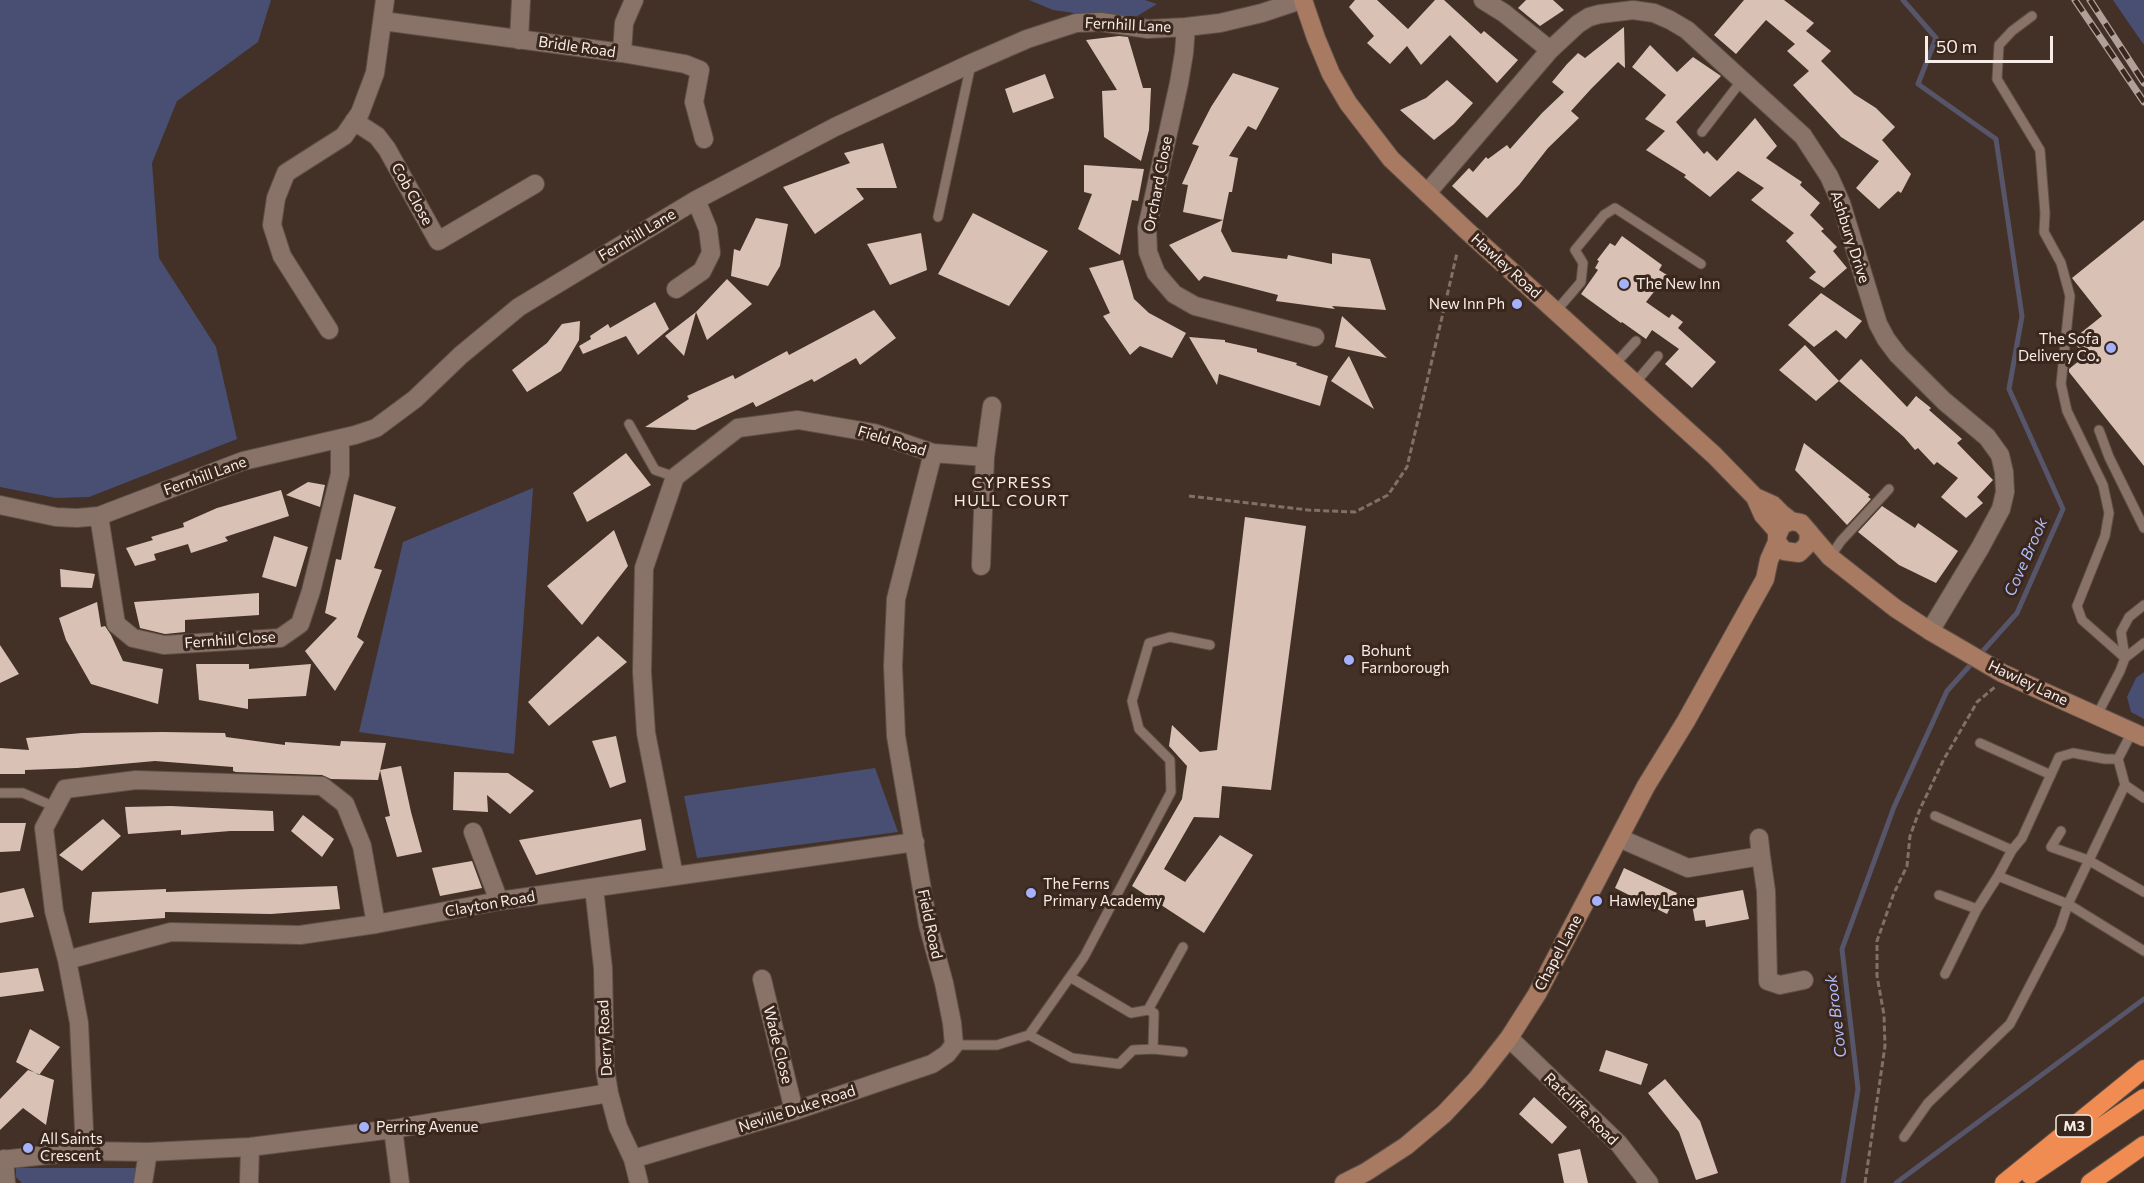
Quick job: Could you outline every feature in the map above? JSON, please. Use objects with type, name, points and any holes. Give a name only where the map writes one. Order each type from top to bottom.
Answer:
[{"type":"highway","name":"M3","points":[[2004,1183],[2144,1069]]},
{"type":"highway","name":"M3","points":[[2019,1183],[2144,1098]]},
{"type":"highway","points":[[2090,1183],[2144,1145]]},
{"type":"main road","name":"Hawley Road","points":[[1302,0],[1331,74],[1348,104],[1391,159],[1714,455],[1755,497],[1773,505],[1782,514],[1782,532]]},
{"type":"main road","points":[[1801,523],[1809,532],[1808,544],[1797,552],[1784,551],[1782,532],[1801,523]]},
{"type":"main road","name":"Chapel Lane","points":[[1344,1183],[1366,1172],[1406,1146],[1444,1114],[1476,1080],[1509,1038],[1537,994],[1646,786],[1686,721],[1764,579],[1769,560],[1782,532]]},
{"type":"main road","name":"Hawley Lane","points":[[1809,532],[1830,556],[1895,608],[2000,678],[2097,715],[2138,734]]},
{"type":"main road","name":"Hawley Lane","points":[[1797,552],[1830,556]]},
{"type":"main road","name":"Chapel Lane","points":[[1764,579],[1797,552]]},
{"type":"street","points":[[329,330],[282,256],[272,225],[276,198],[286,173],[344,136],[360,113],[375,73],[385,0]]},
{"type":"street","points":[[519,40],[521,0]]},
{"type":"street","points":[[622,54],[624,23],[634,0]]},
{"type":"street","name":"Fernhill Lane","points":[[0,505],[56,517],[99,516],[243,460],[338,439],[376,428],[415,399],[460,355],[519,307],[696,200],[835,127],[972,63],[1027,39],[1076,23],[1101,22],[1148,29],[1186,27],[1231,21],[1302,0]]},
{"type":"street","points":[[1483,0],[1504,13],[1550,50]]},
{"type":"street","name":"Ashbury Drive","points":[[1426,193],[1550,50],[1589,17],[1633,5],[1670,20],[1687,30],[1803,136],[1829,176],[1841,203],[1878,324],[1886,339],[1898,356],[1944,401],[1987,437],[2000,455],[2005,492],[2001,509],[1930,632]]},
{"type":"street","name":"Bridle Road","points":[[383,21],[685,64],[700,70],[694,102],[704,139]]},
{"type":"street","name":"Orchard Close","points":[[1186,27],[1179,83],[1147,228],[1148,252],[1156,273],[1174,294],[1196,306],[1315,337]]},
{"type":"street","name":"Cob Close","points":[[354,122],[376,136],[387,149],[438,241],[536,184]]},
{"type":"street","points":[[676,289],[702,271],[711,253],[708,229],[696,200]]},
{"type":"street","points":[[981,566],[985,457],[992,406]]},
{"type":"street","name":"Field Road","points":[[675,477],[738,428],[798,420],[874,433],[933,453],[896,599],[893,666],[896,736],[928,925],[944,983],[954,1045]]},
{"type":"street","name":"Fernhill Close","points":[[99,516],[116,624],[133,638],[164,645],[280,638],[300,624],[311,591],[340,474],[338,439]]},
{"type":"street","points":[[933,453],[985,457]]},
{"type":"street","points":[[674,876],[646,733],[642,672],[644,568],[675,477]]},
{"type":"street","points":[[85,1151],[79,1023],[67,960],[54,911],[44,828],[65,789],[136,780],[322,786],[345,804],[362,846],[376,924]]},
{"type":"street","points":[[473,832],[499,901]]},
{"type":"street","points":[[1618,838],[1688,868],[1760,847],[1766,880],[1768,981],[1780,985],[1804,980]]},
{"type":"street","name":"Clayton Road","points":[[67,960],[171,932],[300,935],[376,924],[499,901],[915,842]]},
{"type":"street","name":"Derry Road","points":[[594,888],[603,968],[605,1069],[618,1127],[633,1159],[639,1183]]},
{"type":"street","name":"Wade Close","points":[[762,980],[794,1111]]},
{"type":"street","name":"Ratcliffe Road","points":[[1509,1038],[1619,1144],[1649,1183]]},
{"type":"street","name":"Neville Duke Road","points":[[633,1159],[794,1111],[932,1064],[947,1054],[954,1045]]},
{"type":"street","points":[[6,1183],[2,1160],[85,1151],[148,1152],[250,1147],[393,1129],[609,1093]]},
{"type":"street","points":[[393,1129],[400,1183]]},
{"type":"street","points":[[249,1183],[250,1147]]},
{"type":"street","points":[[143,1183],[148,1152]]},
{"type":"lane","points":[[2032,16],[2012,31],[1999,45],[1997,79],[2040,150],[2044,232],[2061,263],[2070,296],[2061,384],[2067,411],[2103,485],[2109,513],[2105,536],[2077,606],[2082,620],[2125,658]]},
{"type":"lane","points":[[938,217],[972,63]]},
{"type":"lane","points":[[1702,132],[1742,80]]},
{"type":"lane","points":[[1556,311],[1581,282],[1583,263],[1575,250],[1604,215],[1615,208],[1701,264]]},
{"type":"lane","points":[[1615,364],[1636,341]]},
{"type":"lane","points":[[1635,383],[1658,356]]},
{"type":"lane","points":[[629,424],[656,470],[675,477]]},
{"type":"lane","points":[[2099,430],[2109,457],[2144,528]]},
{"type":"lane","points":[[1830,556],[1889,489]]},
{"type":"lane","points":[[2097,715],[2125,658],[2121,632],[2129,617],[2144,605]]},
{"type":"lane","points":[[954,1045],[997,1045],[1029,1035],[1084,957],[1171,792],[1170,760],[1138,729],[1132,701],[1149,643],[1170,637],[1210,645]]},
{"type":"lane","points":[[2125,658],[2144,644]]},
{"type":"lane","points":[[2118,759],[2138,734]]},
{"type":"lane","points":[[1980,743],[2051,775]]},
{"type":"lane","points":[[1945,974],[1977,909],[2012,850],[2022,838],[2059,757],[2073,753],[2118,759]]},
{"type":"lane","points":[[2118,759],[2125,785],[2144,798]]},
{"type":"lane","points":[[1904,1137],[1928,1103],[2010,1024],[2060,928],[2067,904],[2125,785]]},
{"type":"lane","points":[[0,793],[23,793],[55,807]]},
{"type":"lane","points":[[1935,816],[2012,850]]},
{"type":"lane","points":[[2061,831],[2051,847],[2088,860],[2144,892]]},
{"type":"lane","points":[[1998,876],[2067,904],[2144,951]]},
{"type":"lane","points":[[1939,895],[1977,909]]},
{"type":"lane","points":[[1148,1010],[1183,948]]},
{"type":"lane","points":[[1070,977],[1131,1013],[1148,1010],[1154,1013],[1153,1049]]},
{"type":"lane","points":[[1029,1035],[1072,1058],[1119,1064],[1133,1050],[1184,1052]]},
{"type":"path","points":[[1189,496],[1308,510],[1355,512],[1388,495],[1407,467],[1457,252]]},
{"type":"path","points":[[1865,1183],[1885,1046],[1884,1015],[1877,976],[1877,941],[1894,893],[1907,866],[1910,836],[1920,809],[1944,759],[1977,702],[1995,688],[2000,678]]},
{"type":"shaded area","points":[[0,0],[271,0],[258,42],[177,101],[152,163],[159,258],[216,347],[237,439],[89,497],[56,498],[0,487]]},
{"type":"shaded area","points":[[1029,0],[1145,0],[1157,4],[1134,18],[1095,16],[1053,10]]},
{"type":"shaded area","points":[[2113,0],[2144,0],[2144,45],[2128,22]]},
{"type":"shaded area","points":[[533,488],[514,754],[359,732],[403,542]]},
{"type":"shaded area","points":[[2144,672],[2144,719],[2131,712],[2127,697],[2136,678]]},
{"type":"shaded area","points":[[875,768],[898,832],[697,858],[684,796]]},
{"type":"shaded area","points":[[16,1168],[138,1168],[135,1183],[22,1183],[16,1177]]},
{"type":"building","points":[[1355,0],[1377,0],[1408,29],[1435,0],[1444,0],[1481,34],[1484,31],[1518,60],[1497,83],[1450,35],[1421,65],[1407,46],[1390,64],[1367,43],[1374,36],[1349,7]]},
{"type":"building","points":[[1526,0],[1553,0],[1564,10],[1540,26],[1518,8]]},
{"type":"building","points":[[1744,0],[1784,0],[1814,23],[1806,31],[1831,51],[1821,61],[1854,94],[1876,108],[1895,127],[1882,140],[1911,174],[1901,193],[1898,191],[1879,209],[1856,188],[1879,161],[1841,137],[1793,85],[1809,71],[1787,51],[1795,44],[1766,20],[1736,54],[1714,35]]},
{"type":"building","points":[[1624,27],[1625,68],[1618,62],[1591,89],[1571,111],[1579,118],[1548,148],[1519,185],[1487,218],[1452,186],[1469,168],[1473,172],[1486,157],[1488,159],[1507,145],[1510,149],[1564,92],[1552,82],[1567,64],[1578,53],[1585,58]]},
{"type":"building","points":[[1128,37],[1143,88],[1151,88],[1149,130],[1141,161],[1104,137],[1102,91],[1117,90],[1086,40]]},
{"type":"building","points":[[1650,45],[1677,72],[1693,57],[1721,76],[1676,122],[1704,154],[1707,151],[1717,161],[1755,118],[1777,146],[1766,158],[1802,182],[1800,185],[1820,203],[1810,215],[1824,229],[1821,231],[1837,247],[1833,251],[1847,268],[1824,288],[1809,278],[1816,272],[1786,241],[1794,233],[1751,200],[1764,188],[1738,171],[1710,197],[1684,177],[1686,175],[1646,150],[1665,131],[1645,119],[1666,95],[1632,67]]},
{"type":"building","points":[[1233,73],[1279,88],[1256,130],[1248,126],[1229,156],[1238,158],[1232,192],[1229,192],[1221,231],[1232,252],[1287,259],[1288,255],[1332,264],[1332,253],[1370,259],[1386,310],[1332,306],[1335,309],[1276,301],[1278,295],[1204,276],[1199,281],[1169,245],[1223,220],[1183,212],[1188,185],[1182,184],[1199,146],[1192,144],[1211,107]]},
{"type":"building","points":[[1045,74],[1054,98],[1013,113],[1005,89]]},
{"type":"building","points":[[1447,80],[1473,103],[1454,124],[1434,140],[1400,110],[1426,98]]},
{"type":"building","points":[[883,143],[897,188],[856,188],[864,199],[815,234],[783,187],[850,163],[844,153]]},
{"type":"building","points":[[1084,165],[1144,169],[1138,201],[1132,200],[1120,255],[1078,229],[1092,194],[1084,192]]},
{"type":"building","points":[[973,213],[1048,251],[1009,306],[938,274]]},
{"type":"building","points":[[756,218],[788,224],[780,266],[768,286],[731,276],[734,249],[740,251]]},
{"type":"building","name":"The Sofa Delivery Co.","points":[[2144,220],[2144,466],[2069,372],[2069,369],[2085,356],[2072,340],[2102,316],[2072,278]]},
{"type":"building","points":[[921,233],[927,270],[890,285],[867,244]]},
{"type":"building","name":"The New Inn","points":[[1622,236],[1662,265],[1659,270],[1667,275],[1646,302],[1669,318],[1672,314],[1683,322],[1678,328],[1716,362],[1692,388],[1665,364],[1679,349],[1652,330],[1646,339],[1581,294],[1598,270],[1595,268],[1599,261],[1597,260],[1610,243],[1615,246]]},
{"type":"building","points":[[1123,260],[1134,299],[1149,313],[1186,333],[1172,358],[1140,346],[1130,355],[1103,316],[1110,313],[1089,268]]},
{"type":"building","points":[[727,279],[752,304],[707,340],[696,312]]},
{"type":"building","points":[[1821,293],[1862,321],[1846,339],[1836,330],[1814,347],[1788,325]]},
{"type":"building","points":[[655,302],[669,329],[638,355],[626,336],[583,354],[579,346],[591,339],[590,336],[608,324],[610,328]]},
{"type":"building","points":[[874,310],[896,338],[860,365],[856,358],[814,382],[812,379],[756,407],[753,402],[695,430],[645,427],[689,399],[687,396],[733,375],[735,379],[787,351],[789,355]]},
{"type":"building","points":[[696,312],[684,356],[665,336]]},
{"type":"building","points":[[1342,316],[1387,358],[1335,347]]},
{"type":"building","points":[[580,321],[579,340],[561,371],[527,392],[512,370],[547,343],[562,324]]},
{"type":"building","points":[[1189,337],[1225,340],[1225,342],[1257,349],[1257,352],[1297,363],[1296,365],[1328,376],[1320,406],[1219,374],[1217,385]]},
{"type":"building","points":[[1805,345],[1839,381],[1816,401],[1779,370]]},
{"type":"building","points":[[1349,356],[1374,409],[1331,381]]},
{"type":"building","points":[[1861,359],[1907,407],[1916,396],[1931,408],[1929,410],[1962,439],[1957,443],[1993,480],[1977,497],[1983,503],[1966,518],[1941,497],[1958,478],[1937,462],[1934,465],[1918,448],[1915,450],[1904,437],[1839,381]]},
{"type":"building","points":[[1804,443],[1870,495],[1868,497],[1871,499],[1847,525],[1795,470]]},
{"type":"building","points":[[626,453],[651,485],[587,522],[573,493]]},
{"type":"building","points":[[308,482],[325,485],[320,507],[286,495]]},
{"type":"building","points":[[281,490],[289,516],[225,537],[228,541],[191,553],[188,544],[154,554],[156,560],[135,566],[126,548],[153,540],[151,537],[184,527],[183,523],[217,508]]},
{"type":"building","points":[[354,494],[396,507],[374,568],[382,570],[357,637],[364,642],[335,691],[305,651],[337,618],[325,613],[336,559],[341,560]]},
{"type":"building","points":[[1882,506],[1915,528],[1918,523],[1958,551],[1936,583],[1899,565],[1858,532]]},
{"type":"building","points":[[1245,517],[1306,526],[1271,790],[1222,786],[1219,818],[1194,817],[1164,869],[1185,882],[1220,835],[1253,855],[1204,933],[1132,886],[1182,799],[1187,766],[1169,746],[1172,725],[1200,752],[1217,750]]},
{"type":"building","points":[[614,530],[628,566],[582,625],[547,586]]},
{"type":"building","points":[[274,536],[308,547],[296,587],[262,577]]},
{"type":"building","points":[[60,569],[95,574],[92,588],[61,587]]},
{"type":"building","points":[[259,593],[259,615],[185,620],[185,632],[165,634],[140,628],[134,602]]},
{"type":"building","points":[[97,602],[101,627],[105,626],[111,635],[123,661],[163,669],[158,704],[91,684],[66,640],[59,618]]},
{"type":"building","points":[[598,636],[627,662],[549,726],[528,702]]},
{"type":"building","points":[[0,645],[19,674],[0,683]]},
{"type":"building","points":[[196,664],[249,664],[249,669],[311,664],[306,696],[248,699],[248,709],[199,700]]},
{"type":"building","points":[[82,733],[225,733],[226,737],[285,745],[285,742],[340,746],[341,741],[386,743],[378,780],[331,779],[322,775],[236,772],[233,771],[233,767],[155,761],[25,770],[25,774],[0,774],[0,748],[29,750],[26,738]]},
{"type":"building","points":[[616,736],[626,782],[610,788],[592,741]]},
{"type":"building","points":[[401,766],[422,852],[397,857],[385,817],[390,816],[380,770]]},
{"type":"building","points":[[454,772],[508,773],[534,791],[510,814],[487,795],[488,812],[453,810]]},
{"type":"building","points":[[171,806],[273,811],[274,831],[230,831],[181,835],[181,830],[128,834],[125,807]]},
{"type":"building","points":[[303,815],[334,839],[322,857],[291,831]]},
{"type":"building","points":[[103,819],[121,836],[82,871],[59,855]]},
{"type":"building","points":[[641,819],[646,850],[536,875],[519,840]]},
{"type":"building","points":[[0,823],[26,823],[20,851],[0,852]]},
{"type":"building","points":[[472,861],[482,888],[440,896],[432,868]]},
{"type":"building","points":[[1624,868],[1677,893],[1667,914],[1615,888]]},
{"type":"building","points":[[337,886],[340,909],[271,914],[165,912],[165,918],[89,923],[92,892],[166,889],[166,892]]},
{"type":"building","points":[[24,888],[34,917],[0,923],[0,893]]},
{"type":"building","points":[[1743,890],[1749,919],[1706,927],[1705,920],[1695,921],[1691,899]]},
{"type":"building","points":[[38,968],[44,991],[0,997],[0,973]]},
{"type":"building","points":[[30,1029],[60,1047],[39,1075],[16,1062]]},
{"type":"building","points":[[1606,1050],[1648,1064],[1641,1085],[1599,1071]]},
{"type":"building","points":[[28,1070],[54,1080],[46,1125],[23,1108],[0,1130],[0,1099]]},
{"type":"building","points":[[1665,1079],[1700,1121],[1718,1173],[1696,1180],[1679,1132],[1648,1093]]},
{"type":"building","points":[[1534,1097],[1567,1127],[1552,1144],[1519,1114]]},
{"type":"building","points":[[1580,1149],[1588,1183],[1564,1183],[1558,1154]]},
{"type":"waterway","name":"Cove Brook","points":[[1843,1183],[1858,1089],[1842,949],[1894,807],[1947,691],[2017,613],[2063,509],[2009,389],[2022,316],[1996,139],[1918,84],[1936,38],[1903,0]]},
{"type":"waterway","points":[[1896,1183],[2144,999]]},
{"type":"railway","points":[[2075,0],[2144,102]]},
{"type":"railway","points":[[2090,0],[2144,83]]},
{"type":"place","name":"The New Inn","points":[[1624,284]]},
{"type":"place","name":"New Inn Ph","points":[[1517,304]]},
{"type":"place","name":"The Sofa Delivery Co.","points":[[2111,348]]},
{"type":"place","name":"Bohunt Farnborough","points":[[1349,660]]},
{"type":"place","name":"The Ferns Primary Academy","points":[[1031,893]]},
{"type":"place","name":"Hawley Lane","points":[[1597,901]]},
{"type":"place","name":"Perring Avenue","points":[[364,1127]]},
{"type":"place","name":"All Saints Crescent","points":[[28,1148]]},
{"type":"district","name":"CYPRESS HULL COURT","points":[[1012,492]]}]
